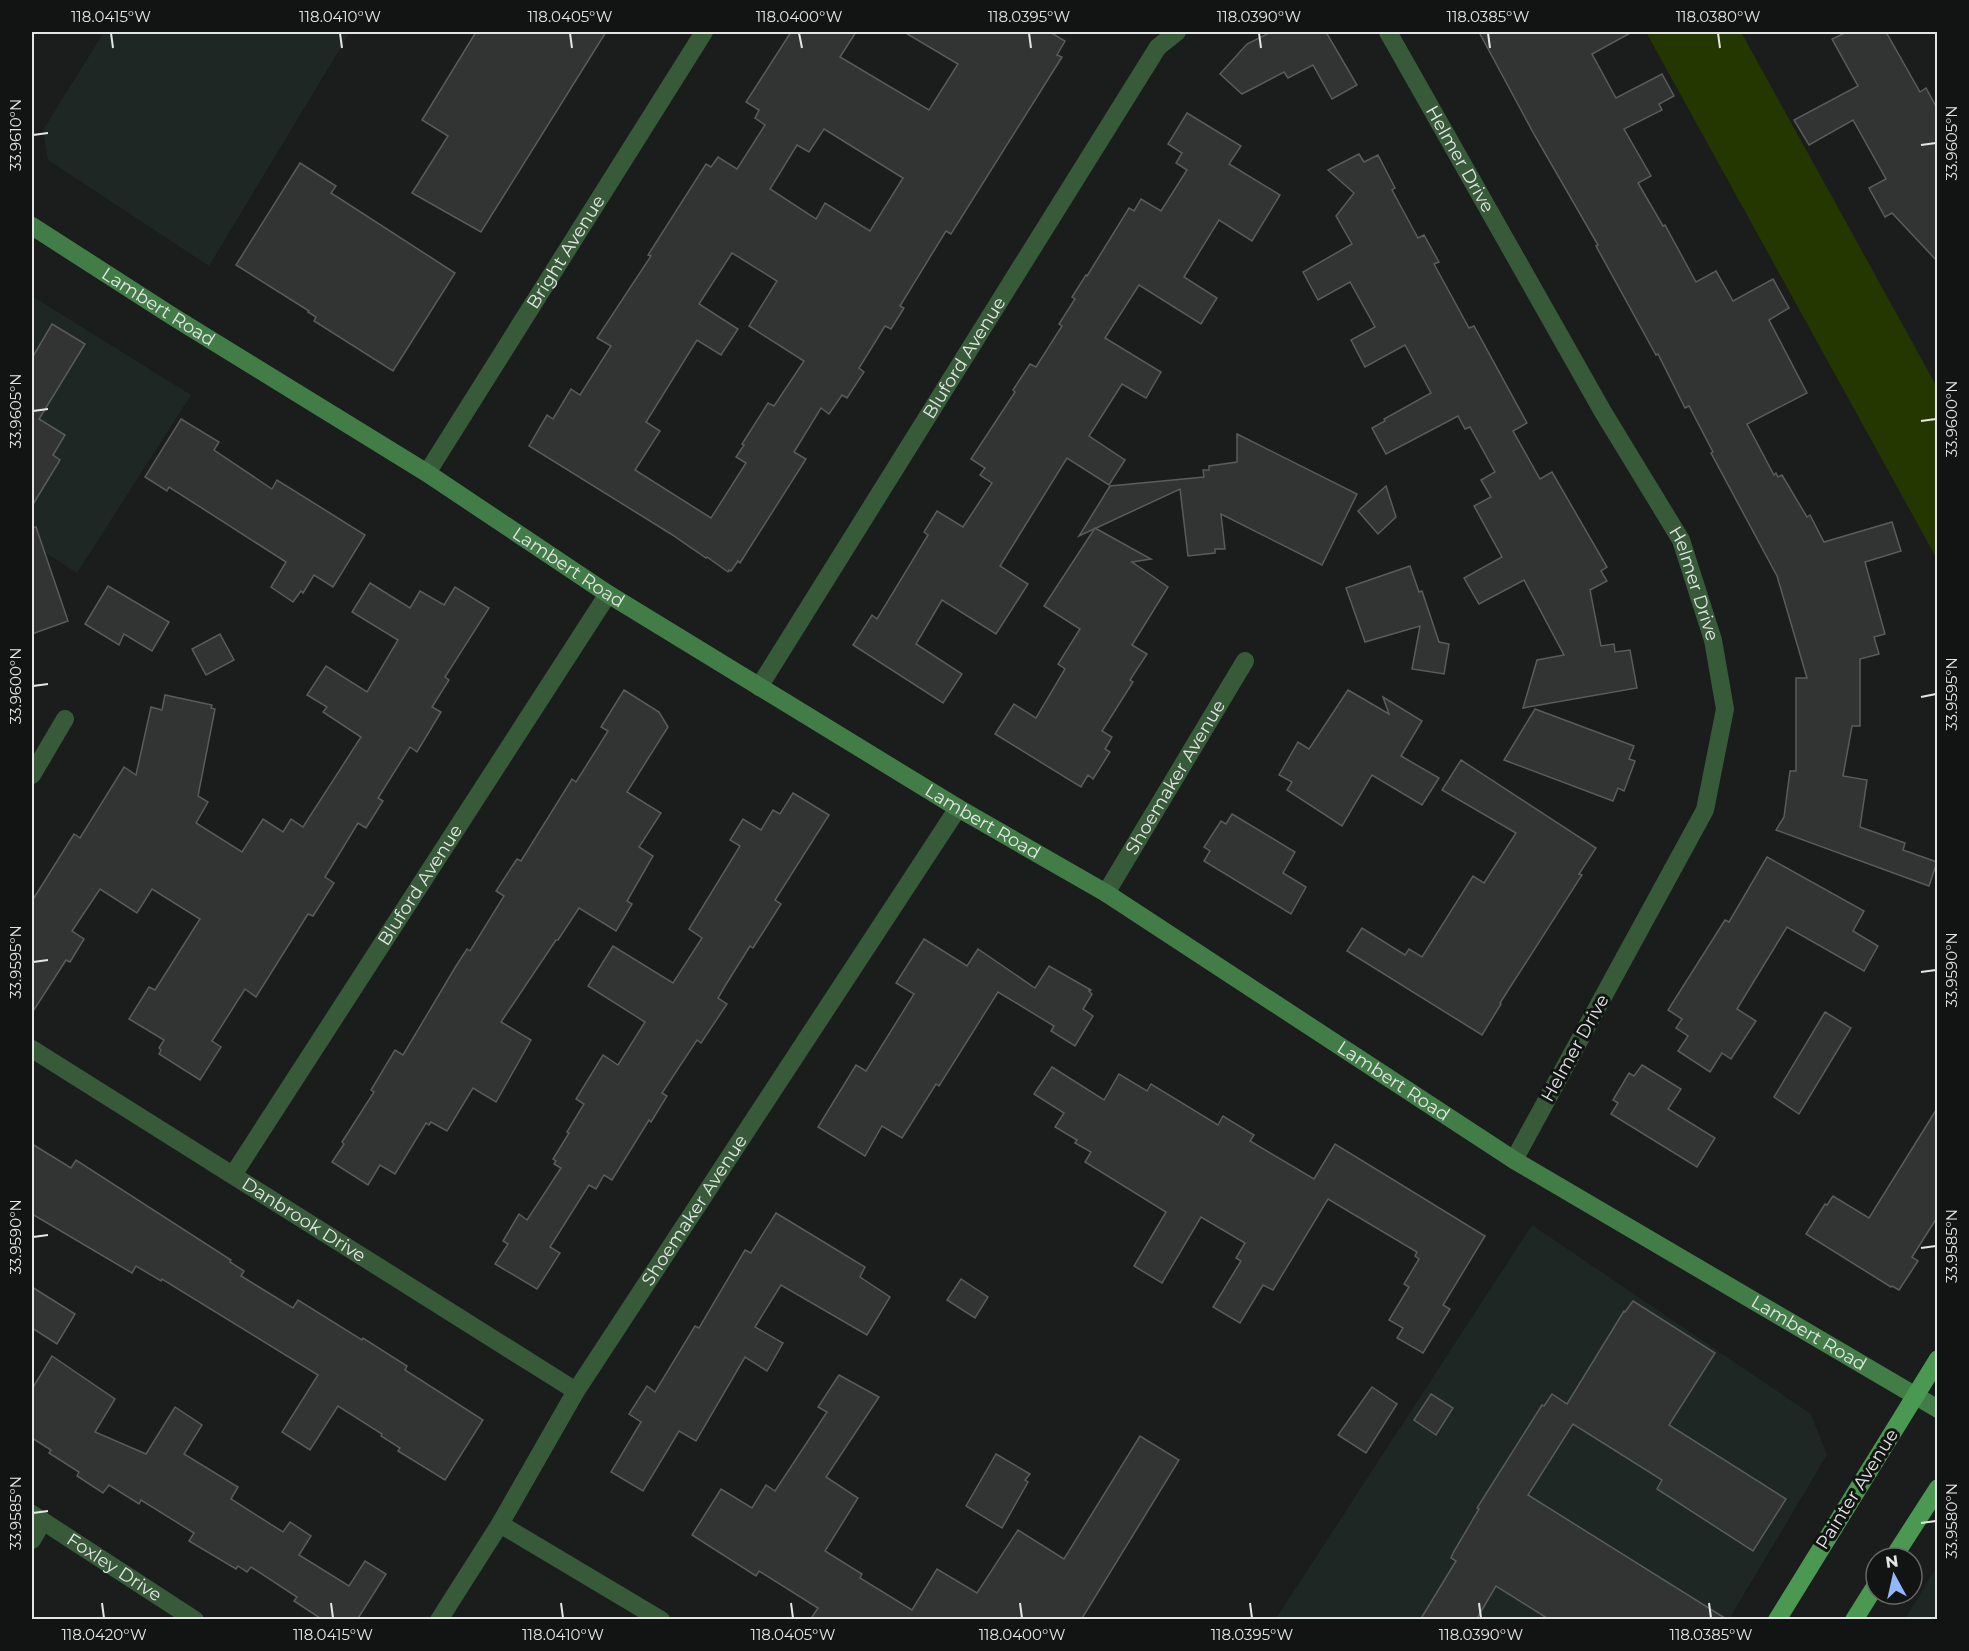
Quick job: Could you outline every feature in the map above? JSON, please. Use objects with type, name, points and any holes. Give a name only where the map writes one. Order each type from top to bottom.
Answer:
[{"type":"main road","name":"Lambert Road","points":[[32,226],[172,316],[427,473],[608,594],[958,808],[1106,893],[1514,1160],[1938,1409]]},
{"type":"main road","name":"Painter Avenue","points":[[1777,1620],[1938,1359]]},
{"type":"main road","points":[[1901,1546],[1938,1488]]},
{"type":"main road","points":[[1854,1620],[1864,1604]]},
{"type":"street","name":"Bright Avenue","points":[[427,473],[704,32]]},
{"type":"street","name":"Bluford Avenue","points":[[759,687],[1158,47],[1177,32]]},
{"type":"street","name":"Helmer Drive","points":[[1388,32],[1603,412],[1681,540],[1713,640],[1725,709],[1705,810],[1514,1160]]},
{"type":"street","name":"Bluford Avenue","points":[[232,1175],[608,594]]},
{"type":"street","name":"Shoemaker Avenue","points":[[1106,893],[1245,661]]},
{"type":"street","points":[[32,775],[65,719]]},
{"type":"street","name":"Shoemaker Avenue","points":[[439,1620],[500,1524],[576,1391],[958,808]]},
{"type":"street","name":"Danbrook Drive","points":[[32,1049],[576,1391]]},
{"type":"street","points":[[32,1539],[37,1518]]},
{"type":"street","name":"Foxley Drive","points":[[37,1518],[195,1620]]},
{"type":"street","points":[[500,1524],[661,1620]]},
{"type":"shaded area","points":[[104,32],[350,32],[209,266],[48,160],[43,130]]},
{"type":"shaded area","points":[[32,296],[191,395],[77,573],[32,544]]},
{"type":"shaded area","points":[[1532,1225],[1811,1414],[1827,1455],[1729,1619],[1275,1620]]},
{"type":"shaded area","points":[[1937,1566],[1937,1619],[1905,1619],[1913,1606],[1924,1606],[1924,1588]]},
{"type":"green space","points":[[1646,32],[1741,32],[1937,387],[1937,559]]},
{"type":"building","points":[[476,32],[606,32],[481,232],[412,193],[448,136],[422,120]]},
{"type":"building","points":[[791,32],[856,32],[840,57],[929,110],[958,64],[904,32],[1050,32],[1065,41],[1057,55],[1062,57],[951,234],[946,231],[900,306],[904,308],[891,329],[885,326],[859,368],[864,372],[847,398],[842,395],[829,414],[821,408],[794,452],[806,459],[740,563],[738,561],[728,572],[529,446],[547,415],[553,419],[571,389],[580,395],[611,346],[597,338],[651,256],[648,255],[706,164],[711,167],[718,157],[737,169],[765,125],[755,118],[759,110],[746,102]],"holes":[[[824,129],[903,178],[870,231],[825,203],[816,219],[770,189],[797,145],[809,152]],[[732,253],[777,281],[749,326],[804,361],[774,406],[768,403],[742,444],[744,445],[736,457],[746,463],[711,518],[635,470],[660,431],[646,422],[697,340],[721,355],[738,329],[699,304]]]},
{"type":"building","points":[[1271,32],[1326,32],[1357,85],[1332,99],[1313,65],[1288,78],[1284,72],[1242,94],[1220,74],[1247,44]]},
{"type":"building","points":[[1479,32],[1632,32],[1592,54],[1616,98],[1662,74],[1674,96],[1659,104],[1662,110],[1624,129],[1651,176],[1638,183],[1663,226],[1665,225],[1696,282],[1716,271],[1733,301],[1773,279],[1789,308],[1769,320],[1807,393],[1747,424],[1774,475],[1776,473],[1778,477],[1782,475],[1807,517],[1810,515],[1824,542],[1892,522],[1901,551],[1865,562],[1885,634],[1874,637],[1879,654],[1860,659],[1860,726],[1852,726],[1843,776],[1867,780],[1860,827],[1905,843],[1903,850],[1937,862],[1929,886],[1776,830],[1784,817],[1790,771],[1796,771],[1796,678],[1807,678],[1777,576],[1711,453],[1713,452],[1689,406],[1685,408],[1658,354],[1656,355],[1596,246],[1598,245],[1535,136]]},
{"type":"building","points":[[1847,32],[1886,32],[1920,92],[1926,88],[1938,110],[1938,262],[1892,213],[1885,217],[1869,188],[1886,179],[1853,120],[1809,145],[1794,120],[1858,86],[1832,39]]},
{"type":"building","points":[[1187,113],[1241,146],[1229,164],[1280,195],[1252,241],[1219,220],[1184,277],[1217,298],[1201,324],[1139,285],[1105,338],[1161,372],[1146,398],[1122,384],[1089,436],[1125,460],[1109,485],[1067,458],[1000,566],[1028,584],[996,634],[942,600],[916,644],[962,674],[943,703],[853,645],[872,615],[877,619],[928,535],[924,532],[937,511],[963,527],[992,483],[980,475],[985,468],[971,459],[1015,392],[1013,390],[1030,364],[1036,367],[1062,326],[1059,324],[1075,299],[1072,297],[1129,208],[1134,211],[1141,199],[1161,211],[1187,170],[1176,163],[1182,153],[1168,144]]},
{"type":"building","points":[[1359,154],[1364,162],[1378,155],[1395,188],[1392,190],[1418,238],[1424,235],[1439,262],[1434,264],[1469,328],[1474,326],[1527,423],[1513,431],[1540,479],[1552,472],[1607,567],[1601,571],[1607,581],[1590,590],[1601,646],[1614,644],[1615,652],[1630,650],[1637,688],[1523,708],[1537,660],[1564,655],[1524,580],[1479,604],[1464,578],[1502,557],[1474,506],[1491,497],[1481,480],[1495,472],[1470,427],[1465,429],[1458,416],[1386,454],[1372,428],[1431,393],[1405,345],[1365,367],[1351,340],[1375,327],[1350,282],[1318,300],[1303,272],[1352,244],[1336,216],[1354,193],[1328,170]]},
{"type":"building","points":[[300,163],[336,186],[331,193],[455,273],[393,371],[314,321],[316,317],[309,311],[236,265]]},
{"type":"building","points":[[52,324],[85,344],[39,419],[65,435],[53,455],[60,460],[32,506],[32,358]]},
{"type":"building","points":[[181,419],[219,442],[214,450],[272,489],[277,480],[365,535],[333,587],[314,575],[303,593],[301,591],[293,602],[271,587],[286,562],[169,487],[167,491],[145,477]]},
{"type":"building","points":[[1237,434],[1357,494],[1322,565],[1221,514],[1225,549],[1215,549],[1215,553],[1188,556],[1180,489],[1079,536],[1110,486],[1204,477],[1203,470],[1209,470],[1209,466],[1237,462]]},
{"type":"building","points":[[1386,486],[1396,517],[1378,534],[1358,511]]},
{"type":"building","points":[[36,527],[68,621],[32,634],[32,528]]},
{"type":"building","points":[[1095,528],[1151,559],[1132,562],[1168,587],[1132,645],[1147,654],[1130,680],[1133,682],[1102,731],[1112,737],[1105,749],[1110,752],[1093,779],[1088,775],[1081,787],[995,734],[1014,704],[1036,718],[1065,669],[1058,664],[1080,629],[1044,606]]},
{"type":"building","points":[[1410,566],[1419,592],[1422,591],[1439,642],[1449,644],[1444,674],[1412,669],[1420,626],[1365,642],[1346,588]]},
{"type":"building","points":[[370,583],[410,608],[420,591],[444,605],[455,587],[489,608],[445,677],[449,680],[432,707],[441,712],[417,752],[410,747],[378,798],[383,801],[366,828],[358,823],[325,877],[334,883],[313,916],[308,914],[256,997],[245,989],[212,1041],[221,1047],[200,1080],[159,1054],[161,1050],[159,1048],[164,1040],[129,1019],[149,987],[155,990],[200,919],[152,889],[137,913],[100,889],[72,931],[84,939],[70,962],[66,960],[32,1013],[32,901],[74,834],[80,838],[124,767],[136,775],[151,707],[162,710],[165,695],[212,705],[211,708],[215,709],[198,796],[208,802],[196,823],[242,852],[263,819],[283,832],[291,819],[303,827],[361,737],[323,712],[327,707],[307,695],[326,666],[367,692],[398,640],[352,612]]},
{"type":"building","points":[[108,586],[169,622],[152,651],[124,634],[119,645],[85,624]]},
{"type":"building","points":[[220,634],[234,660],[206,675],[192,649]]},
{"type":"building","points":[[624,690],[659,712],[668,727],[627,792],[661,813],[639,847],[653,856],[627,901],[632,904],[616,931],[579,908],[556,940],[501,1022],[531,1040],[496,1102],[473,1088],[447,1131],[431,1122],[429,1125],[426,1123],[395,1174],[380,1165],[368,1185],[332,1162],[344,1144],[342,1142],[374,1092],[371,1090],[395,1050],[403,1055],[456,966],[467,949],[470,951],[504,896],[496,891],[517,859],[521,861],[572,779],[576,782],[608,731],[601,727]]},
{"type":"building","points":[[1348,690],[1389,714],[1383,697],[1422,721],[1401,756],[1439,778],[1422,805],[1372,775],[1342,826],[1287,790],[1292,782],[1279,775],[1298,742],[1309,749]]},
{"type":"building","points":[[1535,709],[1634,746],[1629,759],[1635,761],[1624,791],[1618,788],[1613,801],[1504,760]]},
{"type":"building","points":[[1461,760],[1596,848],[1579,874],[1582,875],[1482,1035],[1347,951],[1362,928],[1405,955],[1409,949],[1422,957],[1473,876],[1484,883],[1516,833],[1442,790]]},
{"type":"building","points":[[793,793],[829,815],[775,900],[781,904],[753,948],[750,946],[718,998],[727,1004],[701,1043],[697,1040],[662,1093],[667,1096],[651,1122],[649,1120],[612,1180],[604,1175],[596,1189],[589,1185],[550,1247],[560,1253],[537,1289],[495,1264],[508,1244],[503,1241],[519,1214],[527,1220],[561,1168],[554,1164],[556,1161],[553,1159],[584,1104],[576,1099],[603,1055],[618,1065],[645,1022],[588,986],[613,946],[673,983],[702,938],[689,929],[740,846],[730,840],[743,819],[761,830],[773,810],[780,814]]},
{"type":"building","points":[[1232,814],[1295,852],[1283,873],[1306,887],[1291,914],[1204,861],[1210,851],[1204,847],[1221,821],[1226,824]]},
{"type":"building","points":[[1767,857],[1864,911],[1853,931],[1878,946],[1864,971],[1787,927],[1737,1009],[1756,1021],[1731,1059],[1722,1053],[1710,1072],[1678,1051],[1688,1036],[1676,1028],[1682,1019],[1668,1010],[1725,920],[1729,922]]},
{"type":"building","points":[[924,939],[967,966],[978,949],[1035,988],[1049,966],[1091,990],[1089,991],[1092,994],[1083,1009],[1093,1016],[1075,1046],[1051,1031],[1054,1026],[998,992],[939,1086],[936,1084],[902,1138],[882,1126],[865,1156],[818,1127],[856,1065],[866,1071],[914,994],[896,983]]},
{"type":"building","points":[[1825,1012],[1851,1028],[1799,1114],[1774,1097]]},
{"type":"building","points":[[1642,1065],[1681,1089],[1668,1109],[1715,1138],[1697,1167],[1611,1114],[1618,1103],[1613,1100],[1629,1073],[1634,1076]]},
{"type":"building","points":[[1052,1067],[1104,1100],[1119,1074],[1147,1091],[1151,1084],[1218,1125],[1223,1116],[1254,1135],[1250,1141],[1314,1179],[1335,1144],[1485,1236],[1443,1305],[1450,1309],[1423,1353],[1397,1338],[1403,1328],[1389,1320],[1409,1287],[1404,1284],[1419,1259],[1415,1256],[1417,1252],[1328,1199],[1273,1290],[1263,1285],[1240,1323],[1213,1307],[1241,1261],[1236,1258],[1245,1243],[1201,1217],[1162,1283],[1134,1266],[1166,1212],[1085,1162],[1091,1152],[1075,1143],[1077,1140],[1055,1127],[1064,1113],[1034,1094]]},
{"type":"building","points":[[1938,1107],[1938,1216],[1912,1257],[1918,1261],[1899,1290],[1806,1234],[1825,1204],[1827,1205],[1833,1196],[1869,1218]]},
{"type":"building","points":[[32,1144],[71,1168],[76,1160],[231,1260],[230,1262],[244,1271],[241,1276],[293,1308],[298,1300],[362,1340],[363,1338],[407,1366],[405,1370],[483,1420],[445,1480],[398,1451],[400,1448],[381,1436],[382,1434],[338,1406],[310,1450],[282,1432],[318,1375],[162,1279],[161,1281],[136,1266],[132,1273],[32,1214]]},
{"type":"building","points":[[776,1213],[865,1267],[860,1277],[890,1297],[867,1335],[781,1285],[755,1327],[783,1343],[767,1371],[745,1357],[696,1441],[679,1431],[643,1491],[611,1472],[641,1422],[629,1414],[647,1386],[655,1392],[695,1326],[699,1328],[745,1250],[751,1253]]},
{"type":"building","points":[[961,1279],[988,1297],[975,1318],[947,1300]]},
{"type":"building","points":[[32,1287],[75,1314],[57,1344],[32,1328]]},
{"type":"building","points":[[1633,1301],[1715,1353],[1669,1425],[1786,1499],[1753,1551],[1657,1489],[1662,1480],[1573,1424],[1528,1495],[1728,1620],[1550,1620],[1496,1586],[1476,1620],[1420,1620],[1456,1561],[1451,1558],[1479,1509],[1477,1508],[1542,1405],[1544,1406],[1552,1394],[1567,1404],[1624,1311]]},
{"type":"building","points":[[52,1356],[115,1399],[95,1432],[146,1454],[175,1407],[202,1425],[184,1454],[238,1487],[231,1499],[283,1532],[290,1522],[311,1536],[299,1555],[349,1586],[365,1561],[386,1574],[357,1620],[323,1620],[294,1601],[297,1597],[251,1567],[247,1572],[238,1566],[236,1569],[189,1541],[194,1533],[141,1500],[139,1504],[109,1485],[103,1493],[77,1476],[79,1472],[49,1453],[51,1450],[32,1438],[32,1389]]},
{"type":"building","points":[[839,1375],[879,1397],[826,1477],[858,1498],[825,1551],[862,1574],[860,1578],[912,1610],[937,1569],[977,1593],[1018,1530],[1064,1559],[1140,1436],[1179,1460],[1081,1620],[810,1620],[818,1608],[759,1571],[756,1576],[692,1535],[721,1489],[752,1508],[766,1485],[775,1491],[827,1412],[818,1407]]},
{"type":"building","points":[[1372,1387],[1397,1404],[1366,1453],[1338,1435]]},
{"type":"building","points":[[1431,1394],[1453,1408],[1436,1435],[1414,1420]]},
{"type":"building","points":[[996,1454],[1030,1474],[1025,1480],[1028,1482],[1002,1528],[966,1506]]}]
